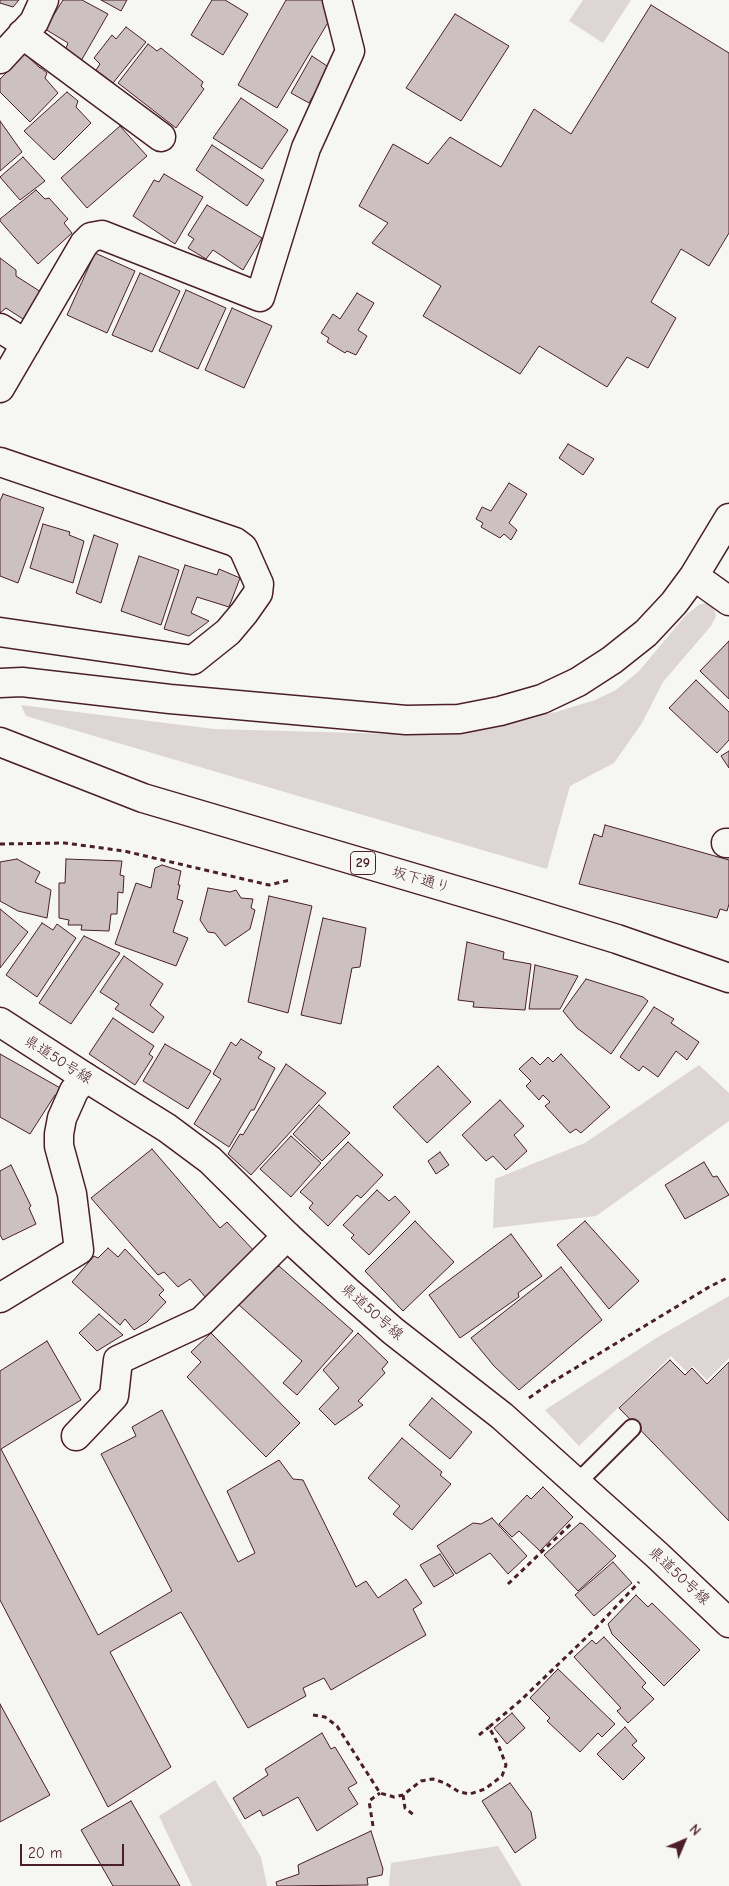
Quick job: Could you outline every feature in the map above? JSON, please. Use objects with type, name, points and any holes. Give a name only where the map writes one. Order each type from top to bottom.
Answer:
[{"type":"street","points":[[0,59],[34,22],[44,0]]},
{"type":"street","points":[[0,388],[84,244],[91,237],[102,235],[260,296],[306,148],[350,51],[337,0]]},
{"type":"street","points":[[22,34],[161,137]]},
{"type":"street","points":[[0,328],[26,344]]},
{"type":"street","points":[[0,462],[235,542],[243,548],[259,584],[258,593],[228,632],[193,660],[0,632]]},
{"type":"street","points":[[0,683],[22,682],[170,699],[406,720],[459,719],[500,711],[542,699],[578,682],[612,660],[646,633],[674,603],[694,576],[729,518]]},
{"type":"street","points":[[694,576],[729,601]]},
{"type":"street","name":"坂下通り","points":[[0,742],[143,798],[617,939],[729,978]]},
{"type":"street","name":"県道50号線","points":[[0,1022],[189,1143],[210,1160],[287,1236],[393,1331],[502,1416],[577,1482],[729,1624]]},
{"type":"street","points":[[0,1298],[79,1250],[72,1194],[59,1146],[59,1134],[62,1118],[74,1091],[84,1077]]},
{"type":"street","points":[[76,1436],[114,1396],[118,1360],[202,1321],[287,1236]]},
{"type":"lane","points":[[577,1482],[632,1428]]},
{"type":"path","points":[[0,844],[65,843],[124,851],[269,884],[290,880]]},
{"type":"path","points":[[502,1416],[549,1384],[709,1287],[729,1277]]},
{"type":"path","points":[[508,1584],[574,1522]]},
{"type":"path","points":[[479,1735],[520,1701],[595,1630],[645,1576]]},
{"type":"path","points":[[313,1715],[325,1717],[337,1726],[380,1793],[394,1797],[403,1795],[422,1780],[433,1779],[445,1783],[459,1792],[470,1794],[485,1789],[502,1776],[506,1765],[498,1744],[488,1727]]},
{"type":"path","points":[[372,1826],[369,1800],[380,1793]]},
{"type":"path","points":[[403,1795],[405,1808],[415,1816]]},
{"type":"shaded area","points":[[583,0],[631,0],[603,43],[569,21]]},
{"type":"shaded area","points":[[708,603],[714,609],[716,616],[711,626],[663,682],[642,723],[614,763],[570,786],[547,869],[26,716],[21,705],[214,729],[431,735],[556,712],[595,700],[616,690],[639,671],[686,615],[700,604]]},
{"type":"shaded area","points":[[699,1065],[729,1093],[729,1121],[596,1216],[493,1228],[495,1179],[585,1143]]},
{"type":"shaded area","points":[[729,1296],[729,1358],[707,1380],[693,1366],[687,1372],[671,1356],[579,1446],[545,1410],[658,1337]]},
{"type":"shaded area","points":[[215,1780],[261,1857],[267,1886],[192,1886],[159,1816]]},
{"type":"shaded area","points":[[498,1846],[522,1886],[389,1886],[391,1863]]},
{"type":"building","points":[[0,0],[19,0],[13,7],[0,3]]},
{"type":"building","points":[[63,0],[82,0],[108,14],[81,61],[65,51],[68,43],[45,29]]},
{"type":"building","points":[[101,0],[127,0],[121,11]]},
{"type":"building","points":[[212,0],[225,0],[248,14],[223,55],[191,35]]},
{"type":"building","points":[[286,0],[323,0],[336,9],[277,108],[238,85]]},
{"type":"building","points":[[651,5],[729,53],[729,233],[709,266],[681,249],[651,302],[676,318],[648,368],[627,357],[607,387],[539,346],[520,374],[423,316],[441,286],[372,243],[388,223],[359,206],[393,144],[428,164],[450,137],[501,167],[534,109],[571,134]]},
{"type":"building","points":[[455,14],[509,46],[461,121],[406,88]]},
{"type":"building","points":[[126,27],[146,42],[113,83],[96,70],[100,64],[94,58],[112,35],[116,39]]},
{"type":"building","points":[[148,44],[157,51],[161,48],[203,82],[201,86],[204,89],[176,128],[118,83]]},
{"type":"building","points":[[25,54],[47,73],[45,78],[58,93],[30,122],[0,92],[0,79]]},
{"type":"building","points":[[312,56],[330,68],[309,103],[291,93]]},
{"type":"building","points":[[67,92],[78,101],[76,107],[91,123],[54,160],[24,131]]},
{"type":"building","points":[[241,98],[288,130],[262,169],[213,138]]},
{"type":"building","points":[[0,121],[22,152],[0,171]]},
{"type":"building","points":[[120,126],[147,156],[87,208],[61,178]]},
{"type":"building","points":[[212,145],[264,180],[247,206],[196,170]]},
{"type":"building","points":[[23,157],[45,181],[20,200],[0,177]]},
{"type":"building","points":[[164,174],[203,197],[175,244],[133,216],[154,180],[159,182]]},
{"type":"building","points":[[36,190],[45,199],[49,198],[68,219],[64,223],[72,233],[38,264],[0,221],[0,219]]},
{"type":"building","points":[[207,205],[262,238],[243,270],[213,250],[206,259],[188,248],[194,239],[188,235]]},
{"type":"building","points":[[95,253],[135,271],[107,333],[67,315]]},
{"type":"building","points":[[0,258],[16,270],[16,276],[41,292],[23,319],[6,308],[0,313]]},
{"type":"building","points":[[140,273],[180,291],[152,352],[112,335]]},
{"type":"building","points":[[186,290],[226,308],[198,369],[159,351]]},
{"type":"building","points":[[357,293],[374,303],[358,330],[367,336],[356,355],[347,351],[345,353],[327,342],[329,338],[321,333],[333,314],[340,319]]},
{"type":"building","points":[[232,308],[272,326],[244,388],[205,370]]},
{"type":"building","points":[[568,444],[594,459],[583,475],[559,458]]},
{"type":"building","points":[[509,483],[527,494],[509,523],[517,530],[511,540],[504,534],[500,538],[481,527],[483,523],[476,519],[482,507],[491,511]]},
{"type":"building","points":[[3,494],[44,508],[18,583],[0,576],[0,501]]},
{"type":"building","points":[[43,524],[70,532],[69,535],[84,541],[73,583],[30,568]]},
{"type":"building","points":[[94,535],[118,544],[101,603],[76,593]]},
{"type":"building","points":[[139,556],[179,570],[161,625],[121,611]]},
{"type":"building","points":[[185,565],[217,575],[219,569],[240,578],[229,607],[197,597],[191,613],[209,621],[189,636],[164,629]]},
{"type":"building","points":[[729,641],[729,699],[700,671]]},
{"type":"building","points":[[696,680],[729,712],[729,740],[717,753],[669,708]]},
{"type":"building","points":[[729,751],[729,768],[721,756]]},
{"type":"building","points":[[605,825],[729,860],[729,904],[727,911],[720,909],[717,918],[579,884],[594,834],[602,837]]},
{"type":"building","points":[[17,859],[40,872],[35,882],[51,890],[47,918],[18,911],[0,901],[0,862]]},
{"type":"building","points":[[66,859],[122,861],[120,875],[124,876],[123,893],[118,892],[117,914],[111,914],[109,931],[81,930],[82,925],[68,925],[69,920],[59,918],[59,883],[65,883]]},
{"type":"building","points":[[162,865],[181,871],[177,899],[183,901],[173,932],[188,938],[176,966],[115,944],[136,883],[151,888],[155,868]]},
{"type":"building","points":[[208,888],[230,892],[236,890],[241,898],[253,899],[251,908],[255,910],[250,929],[225,946],[215,933],[208,932],[200,920]]},
{"type":"building","points":[[269,896],[312,906],[288,1013],[248,1002]]},
{"type":"building","points":[[0,909],[28,932],[0,968]]},
{"type":"building","points":[[323,918],[366,928],[360,967],[352,968],[341,1024],[301,1015]]},
{"type":"building","points":[[42,923],[53,930],[57,924],[76,938],[37,997],[6,975]]},
{"type":"building","points":[[84,936],[120,953],[71,1024],[39,1003]]},
{"type":"building","points":[[467,942],[504,952],[503,959],[531,964],[525,1010],[473,1007],[474,1002],[458,1000]]},
{"type":"building","points":[[124,956],[163,984],[150,1005],[164,1017],[153,1033],[115,1009],[119,1004],[100,992]]},
{"type":"building","points":[[535,965],[578,976],[560,1009],[529,1009]]},
{"type":"building","points":[[586,979],[643,997],[648,1001],[611,1054],[577,1028],[563,1011]]},
{"type":"building","points":[[654,1007],[674,1019],[671,1023],[699,1042],[687,1060],[676,1051],[658,1077],[643,1066],[639,1071],[620,1057]]},
{"type":"building","points":[[113,1018],[154,1046],[149,1054],[153,1057],[135,1085],[89,1054]]},
{"type":"building","points":[[241,1039],[262,1052],[258,1058],[275,1068],[254,1110],[251,1110],[229,1147],[194,1124],[221,1079],[213,1074],[231,1042],[236,1046]]},
{"type":"building","points":[[165,1044],[211,1071],[188,1109],[143,1081]]},
{"type":"building","points":[[0,1054],[62,1089],[59,1097],[55,1095],[30,1134],[0,1117]]},
{"type":"building","points":[[561,1054],[610,1107],[581,1133],[576,1129],[570,1133],[545,1106],[550,1102],[543,1095],[539,1100],[526,1086],[531,1081],[519,1069],[532,1057],[540,1065],[548,1057],[553,1062]]},
{"type":"building","points":[[286,1064],[326,1093],[251,1175],[228,1154],[240,1134],[243,1135]]},
{"type":"building","points":[[438,1066],[471,1102],[427,1143],[393,1107]]},
{"type":"building","points":[[500,1100],[524,1126],[514,1135],[527,1151],[506,1170],[493,1156],[486,1161],[462,1135]]},
{"type":"building","points":[[319,1105],[350,1133],[322,1161],[293,1134]]},
{"type":"building","points":[[291,1136],[321,1163],[291,1197],[260,1169]]},
{"type":"building","points":[[348,1142],[383,1175],[361,1198],[357,1195],[328,1226],[309,1208],[313,1203],[300,1192]]},
{"type":"building","points":[[152,1149],[220,1228],[227,1222],[256,1253],[206,1298],[190,1279],[178,1287],[164,1272],[158,1275],[91,1198]]},
{"type":"building","points":[[440,1152],[449,1165],[436,1174],[428,1161]]},
{"type":"building","points":[[704,1162],[713,1177],[717,1176],[729,1195],[685,1219],[665,1185]]},
{"type":"building","points":[[11,1165],[31,1206],[29,1208],[36,1224],[3,1240],[0,1235],[0,1171]]},
{"type":"building","points":[[377,1190],[389,1201],[395,1196],[410,1212],[369,1255],[351,1238],[354,1235],[343,1225]]},
{"type":"building","points":[[415,1221],[454,1262],[403,1311],[365,1271]]},
{"type":"building","points":[[585,1221],[639,1281],[609,1309],[557,1245]]},
{"type":"building","points":[[511,1234],[542,1276],[518,1293],[519,1297],[460,1338],[429,1295]]},
{"type":"building","points":[[108,1248],[118,1257],[125,1249],[164,1290],[159,1295],[166,1302],[147,1322],[134,1330],[125,1319],[120,1325],[72,1282],[94,1256],[98,1258]]},
{"type":"building","points":[[279,1266],[353,1331],[297,1395],[283,1383],[302,1361],[239,1305],[269,1271]]},
{"type":"building","points":[[561,1267],[602,1320],[519,1390],[494,1366],[471,1338]]},
{"type":"building","points":[[99,1314],[123,1335],[97,1351],[79,1333]]},
{"type":"building","points":[[211,1333],[300,1423],[266,1457],[187,1377],[201,1362],[191,1352]]},
{"type":"building","points":[[358,1333],[388,1362],[382,1369],[385,1373],[358,1401],[363,1405],[335,1425],[319,1409],[339,1388],[323,1370]]},
{"type":"building","points":[[47,1341],[81,1400],[1,1449],[98,1635],[172,1591],[101,1454],[136,1436],[132,1427],[162,1410],[238,1562],[255,1553],[227,1491],[279,1460],[293,1479],[303,1480],[356,1587],[366,1581],[378,1598],[406,1579],[422,1603],[413,1609],[426,1635],[331,1690],[324,1678],[303,1688],[306,1696],[248,1728],[181,1612],[110,1652],[171,1767],[108,1807],[0,1600],[0,1371]]},
{"type":"building","points":[[670,1360],[685,1375],[692,1368],[707,1384],[729,1362],[729,1521],[619,1408]]},
{"type":"building","points":[[432,1398],[472,1432],[450,1459],[409,1425]]},
{"type":"building","points":[[402,1438],[442,1472],[440,1475],[451,1484],[412,1530],[393,1514],[400,1506],[368,1478]]},
{"type":"building","points":[[543,1487],[573,1517],[540,1551],[519,1531],[512,1537],[499,1524],[527,1495],[531,1499]]},
{"type":"building","points":[[492,1518],[527,1556],[508,1574],[490,1553],[456,1574],[437,1546],[473,1523],[481,1524]]},
{"type":"building","points":[[580,1523],[616,1556],[578,1591],[544,1555]]},
{"type":"building","points":[[440,1554],[454,1575],[434,1587],[420,1565]]},
{"type":"building","points":[[613,1562],[632,1583],[594,1616],[575,1595]]},
{"type":"building","points":[[636,1595],[648,1607],[652,1603],[700,1650],[664,1686],[612,1634],[608,1624]]},
{"type":"building","points":[[604,1637],[646,1683],[642,1687],[654,1699],[628,1723],[617,1711],[621,1708],[574,1657],[592,1640],[596,1644]]},
{"type":"building","points":[[558,1669],[615,1724],[602,1737],[598,1733],[580,1752],[547,1721],[550,1718],[530,1698]]},
{"type":"building","points":[[0,1704],[50,1795],[0,1822]]},
{"type":"building","points":[[512,1713],[525,1728],[507,1744],[494,1728]]},
{"type":"building","points":[[625,1727],[637,1741],[632,1745],[645,1758],[623,1780],[597,1754]]},
{"type":"building","points":[[322,1733],[331,1749],[335,1747],[357,1783],[348,1788],[358,1804],[317,1831],[298,1797],[263,1816],[260,1810],[245,1819],[233,1798],[268,1775],[265,1769]]},
{"type":"building","points":[[510,1783],[531,1812],[536,1838],[515,1853],[482,1801]]},
{"type":"building","points":[[131,1801],[180,1886],[113,1886],[81,1830]]},
{"type":"building","points":[[371,1831],[383,1869],[382,1875],[367,1878],[368,1885],[277,1886],[276,1882],[299,1874],[298,1865]]}]
